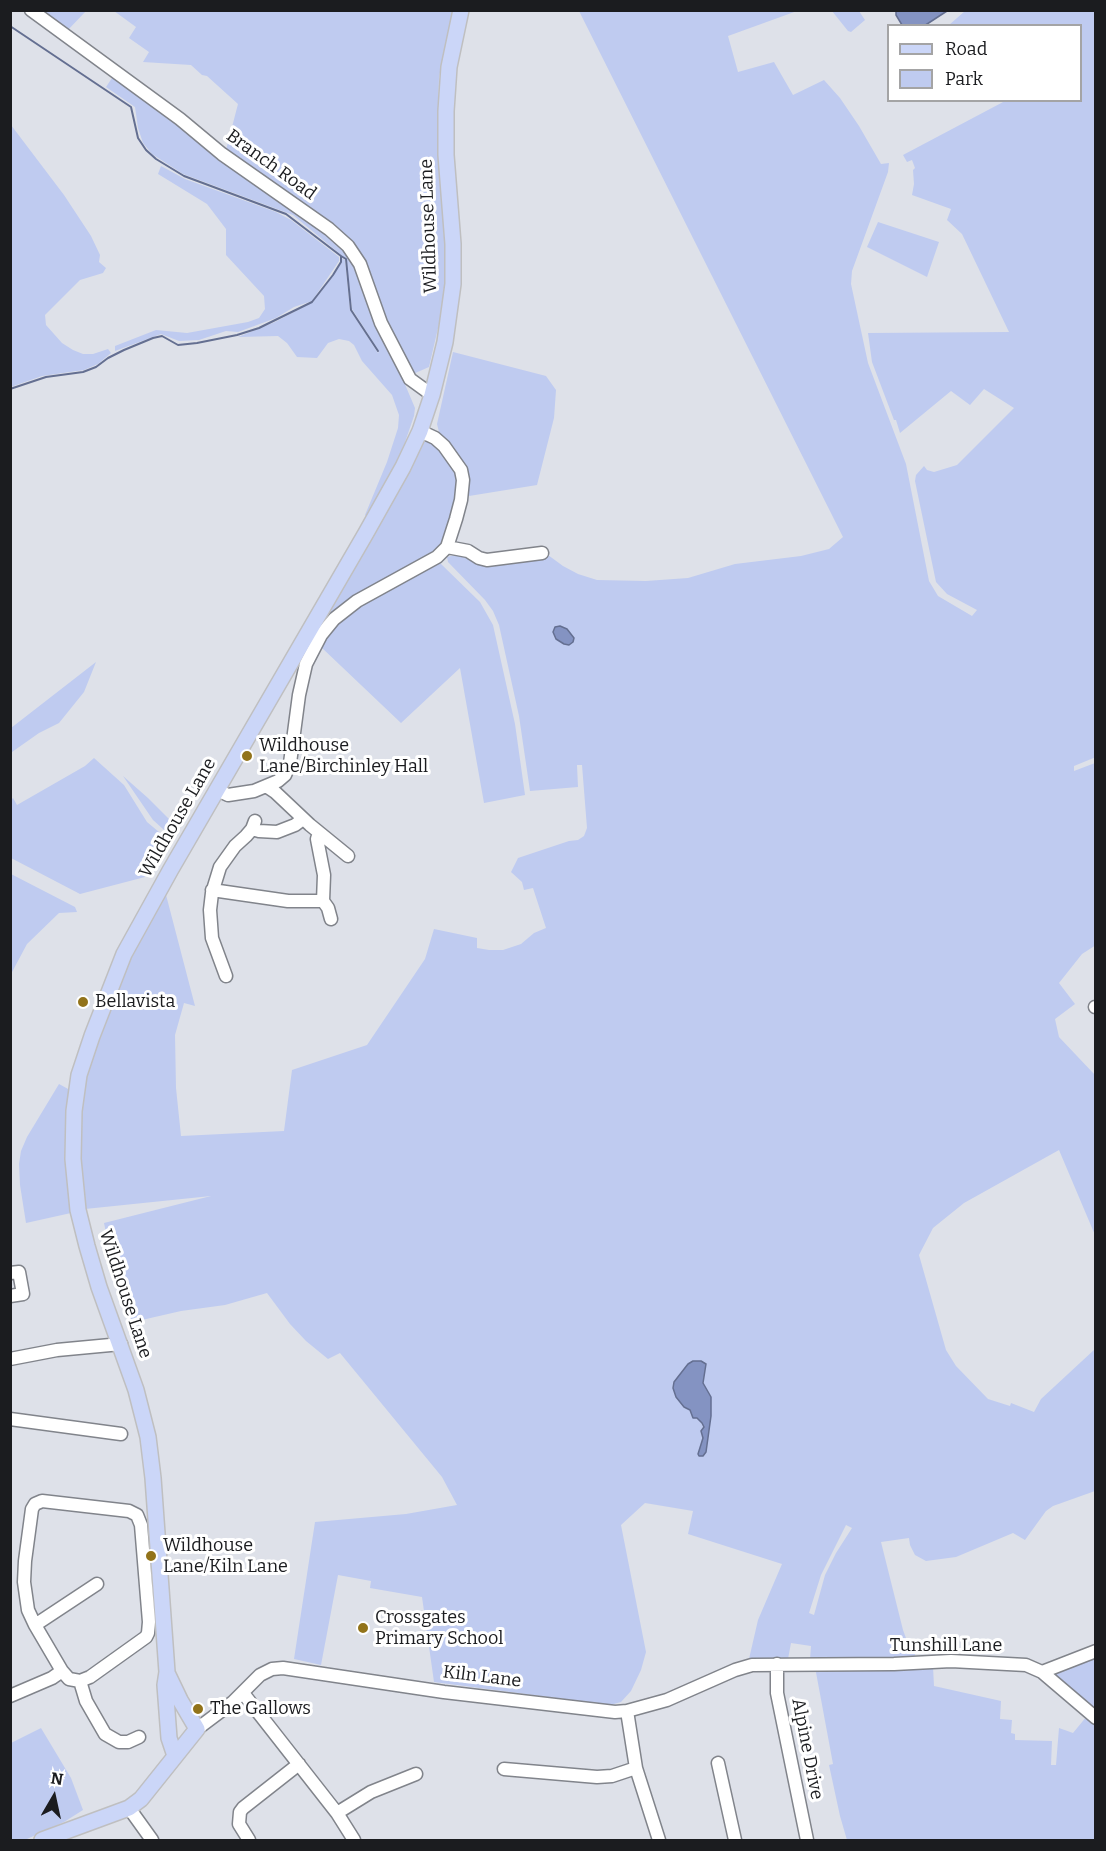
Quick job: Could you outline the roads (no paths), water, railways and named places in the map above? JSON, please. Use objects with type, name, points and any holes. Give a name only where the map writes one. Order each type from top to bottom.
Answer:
[{"type":"main road","name":"Wildhouse Lane","points":[[175,1756],[169,1738],[165,1685],[167,1672],[148,1437],[121,1344],[99,1287],[78,1210],[73,1159],[74,1111],[80,1075],[124,954],[366,533],[403,467],[420,431],[432,395],[445,342],[453,284],[453,244],[446,156],[446,111],[449,67],[461,10]]},
{"type":"main road","name":"Wildhouse Lane","points":[[167,1672],[197,1729]]},
{"type":"main road","points":[[42,1840],[129,1808],[146,1795],[197,1729]]},
{"type":"street","name":"Branch Road","points":[[32,10],[180,119],[222,154],[329,229],[348,246],[360,264],[381,323],[410,379],[432,395]]},
{"type":"street","points":[[217,790],[228,795],[254,791],[278,781],[285,775],[290,763],[299,695],[306,664],[327,626],[357,601],[437,557],[447,547],[456,519],[464,480],[461,470],[444,446],[435,438],[420,431]]},
{"type":"street","points":[[447,547],[468,551],[487,560],[542,553]]},
{"type":"street","points":[[266,786],[348,856]]},
{"type":"street","points":[[226,976],[211,930],[212,890],[220,867],[253,825],[259,831],[277,832],[303,819]]},
{"type":"street","points":[[319,833],[317,839],[324,875],[323,901],[331,919]]},
{"type":"street","points":[[212,890],[288,902],[323,901]]},
{"type":"street","points":[[10,1273],[19,1272],[23,1294],[10,1296]]},
{"type":"street","points":[[10,1345],[12,1358],[57,1350],[121,1344]]},
{"type":"street","points":[[10,1419],[121,1434]]},
{"type":"street","points":[[49,1501],[129,1511],[137,1515],[141,1525],[149,1622],[146,1637],[90,1677],[80,1681],[69,1679],[62,1671],[35,1625],[28,1610],[24,1582],[27,1543],[32,1509],[35,1504],[49,1501]]},
{"type":"street","points":[[35,1625],[97,1584]]},
{"type":"street","points":[[1042,1672],[1095,1651]]},
{"type":"street","name":"Tunshill Lane","points":[[777,1664],[894,1664],[951,1661],[1026,1665],[1042,1672],[1095,1718]]},
{"type":"street","name":"Kiln Lane","points":[[197,1729],[224,1709],[266,1671],[283,1668],[444,1692],[576,1708],[627,1711],[667,1700],[744,1666],[777,1664]]},
{"type":"street","name":"Alpine Drive","points":[[777,1664],[777,1693],[807,1840]]},
{"type":"street","points":[[10,1696],[52,1678],[62,1671]]},
{"type":"street","points":[[80,1681],[86,1701],[105,1734],[119,1742],[128,1742],[139,1737]]},
{"type":"street","points":[[243,1693],[337,1813],[354,1840]]},
{"type":"street","points":[[627,1711],[636,1768],[659,1840]]},
{"type":"street","points":[[718,1762],[735,1840]]},
{"type":"street","points":[[249,1840],[239,1824],[240,1812],[298,1764]]},
{"type":"street","points":[[507,1771],[597,1777],[612,1776],[636,1768]]},
{"type":"street","points":[[337,1813],[371,1792],[416,1774]]},
{"type":"street","points":[[129,1808],[152,1840]]},
{"type":"waterway","points":[[10,26],[131,107],[138,138],[156,159],[184,176],[286,214],[341,256],[341,262],[333,275],[312,302],[259,328],[237,335],[178,345],[162,336],[153,338],[124,350],[83,372],[46,377],[10,389]]},
{"type":"waterway","points":[[341,256],[346,259],[351,310],[378,351]]},
{"type":"place","name":"Wildhouse Lane/Birchinley Hall","points":[[247,756]]},
{"type":"place","name":"Bellavista","points":[[83,1002]]},
{"type":"place","name":"Wildhouse Lane/Kiln Lane","points":[[151,1556]]},
{"type":"place","name":"Crossgates Primary School","points":[[363,1628]]},
{"type":"place","name":"The Gallows","points":[[198,1709]]}]
